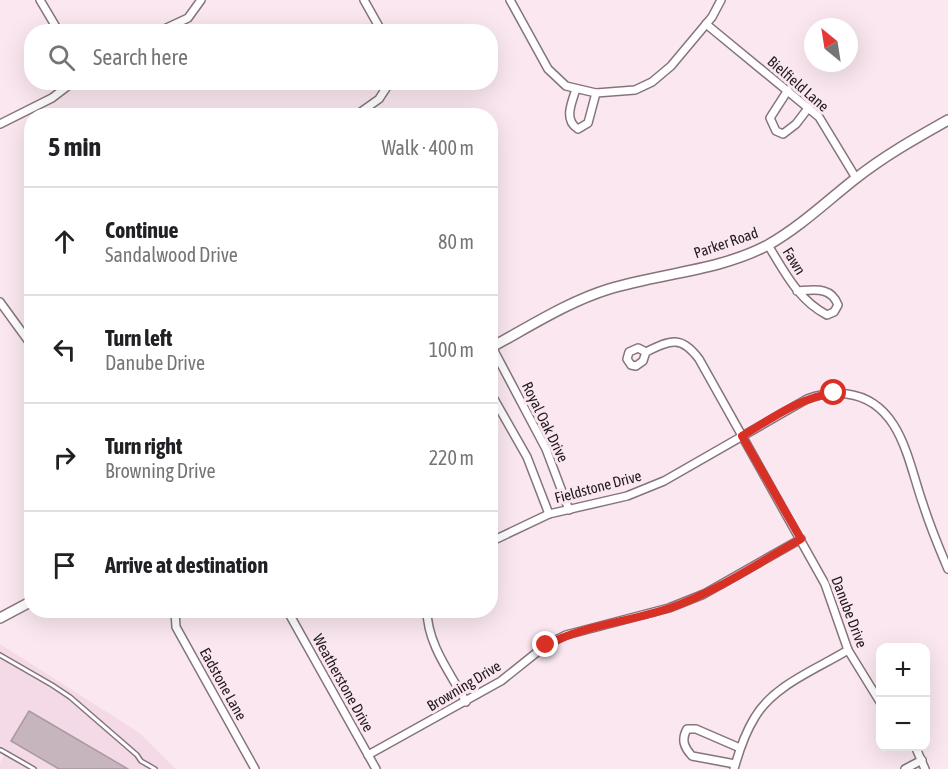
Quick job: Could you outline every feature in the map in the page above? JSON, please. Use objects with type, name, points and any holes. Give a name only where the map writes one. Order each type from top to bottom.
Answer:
[{"type":"main road","name":"Parker Road","points":[[498,344],[579,300],[611,289],[740,257],[768,244],[812,214],[895,150],[948,120]]},
{"type":"main road","points":[[0,618],[24,605]]},
{"type":"street","points":[[40,0],[54,24]]},
{"type":"street","points":[[175,24],[188,18],[201,0]]},
{"type":"street","points":[[364,0],[378,24]]},
{"type":"street","points":[[510,0],[548,69],[566,86],[597,93],[635,90],[652,82],[671,66],[712,17],[721,0]]},
{"type":"street","name":"Bielfield Lane","points":[[706,24],[809,107],[829,131],[856,178]]},
{"type":"street","points":[[576,89],[569,112],[570,121],[578,129],[588,123],[597,93]]},
{"type":"street","points":[[32,108],[62,90]]},
{"type":"street","points":[[366,108],[379,99],[385,90]]},
{"type":"street","points":[[788,90],[770,118],[776,131],[783,134],[790,131],[809,107]]},
{"type":"street","points":[[0,124],[24,112]]},
{"type":"street","name":"Fawn","points":[[768,244],[797,291],[814,309],[826,315],[834,312],[838,305],[835,297],[828,292],[818,289],[797,291]]},
{"type":"street","points":[[0,302],[24,335]]},
{"type":"street","name":"Danube Drive","points":[[646,352],[665,343],[679,341],[691,348],[699,359],[825,584],[848,650],[877,697]]},
{"type":"street","name":"Royal Oak Drive","points":[[498,361],[546,449],[569,510]]},
{"type":"street","name":"Fieldstone Drive","points":[[498,538],[549,514],[627,496],[664,481],[807,399],[820,394],[834,393],[862,396],[892,420],[913,469],[922,503],[948,569]]},
{"type":"street","points":[[498,406],[527,457],[549,514]]},
{"type":"street","name":"Browning Drive","points":[[368,756],[501,681],[546,645],[566,635],[669,608],[704,594],[801,539]]},
{"type":"street","name":"Eadstone Lane","points":[[175,618],[176,627],[255,769]]},
{"type":"street","name":"Weatherstone Drive","points":[[291,618],[376,769]]},
{"type":"street","points":[[428,618],[430,633],[436,649],[466,702]]},
{"type":"street","points":[[740,748],[696,729],[687,729],[683,737],[684,745],[692,756],[735,766],[740,748],[755,716],[767,703],[785,686],[848,650]]},
{"type":"street","points":[[917,751],[925,769]]},
{"type":"street","points":[[905,769],[922,760]]},
{"type":"lane","points":[[0,655],[70,698],[141,761],[155,769]]},
{"type":"lane","points":[[0,751],[34,769]]},
{"type":"shaded area","points":[[0,644],[138,732],[176,769],[0,769],[0,763],[7,749],[0,745]]},
{"type":"building","points":[[29,711],[128,769],[59,769],[11,741]]},
{"type":"route","points":[[546,645],[566,635],[669,608],[704,594],[801,539],[742,436],[807,399],[820,394],[834,393]]}]
